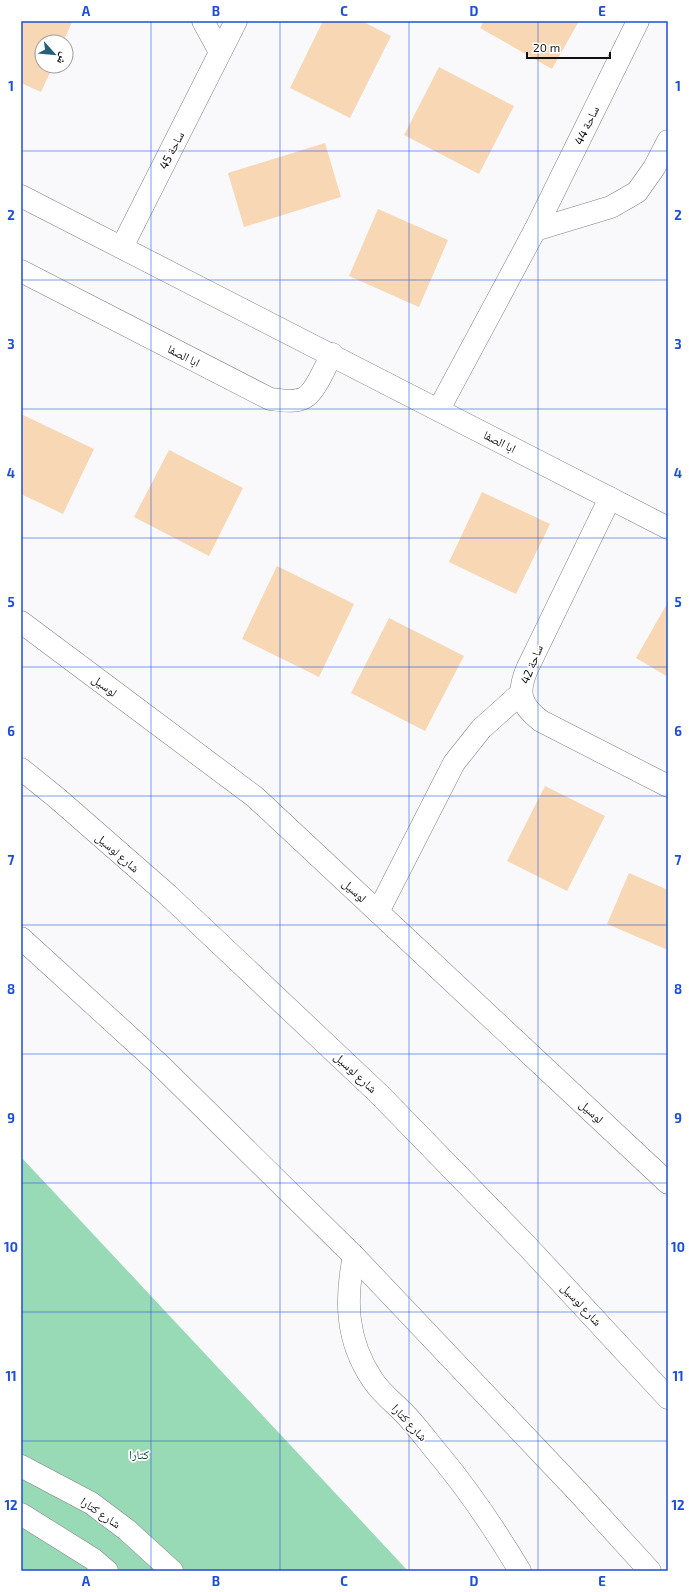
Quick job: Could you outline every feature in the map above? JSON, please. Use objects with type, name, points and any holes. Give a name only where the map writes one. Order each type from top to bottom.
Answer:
[{"type":"main road","points":[[203,21],[220,52]]},
{"type":"main road","name":"ساحة 45","points":[[122,247],[236,21]]},
{"type":"main road","name":"ساحة 44","points":[[439,409],[535,230],[638,21]]},
{"type":"main road","points":[[535,230],[611,207],[637,192],[645,183],[668,141]]},
{"type":"main road","name":"ابا الصفا","points":[[21,196],[332,354],[668,528]]},
{"type":"main road","name":"ابا الصفا","points":[[21,271],[270,399],[285,401],[305,398],[311,392],[332,354]]},
{"type":"main road","name":"ساحة 42","points":[[610,498],[527,669],[521,683],[521,693],[531,714],[541,721],[668,786]]},
{"type":"main road","name":"لوسيل","points":[[21,622],[254,797],[668,1183]]},
{"type":"main road","points":[[378,912],[454,763],[481,729],[521,693]]},
{"type":"main road","name":"شارع لوسيل","points":[[21,769],[57,798],[168,895],[379,1094],[528,1247],[668,1398]]},
{"type":"main road","points":[[21,938],[159,1064],[354,1256],[578,1492],[650,1571]]},
{"type":"main road","name":"شارع كتارا","points":[[354,1256],[348,1296],[349,1317],[360,1359],[372,1379],[441,1458],[473,1499],[520,1571]]},
{"type":"main road","name":"شارع كتارا","points":[[21,1466],[91,1503],[127,1530],[172,1571]]},
{"type":"main road","points":[[21,1514],[93,1559],[107,1571]]},
{"type":"green space","name":"كتارا","points":[[21,1157],[353,1512],[408,1571],[21,1571]]},
{"type":"building","points":[[21,21],[72,22],[67,34],[34,34],[34,74],[49,74],[41,92],[21,83]]},
{"type":"building","points":[[323,21],[362,21],[391,36],[350,118],[290,88]]},
{"type":"building","points":[[484,21],[579,21],[552,69],[480,28]]},
{"type":"building","points":[[439,67],[514,106],[479,174],[404,135]]},
{"type":"building","points":[[325,143],[341,197],[244,227],[228,173]]},
{"type":"building","points":[[378,209],[448,240],[419,307],[349,276]]},
{"type":"building","points":[[21,414],[94,449],[63,514],[21,494]]},
{"type":"building","points":[[169,450],[243,488],[209,556],[134,517]]},
{"type":"building","points":[[482,492],[550,524],[516,594],[449,562]]},
{"type":"building","points":[[277,566],[354,604],[319,677],[242,639]]},
{"type":"building","points":[[668,602],[668,677],[636,658]]},
{"type":"building","points":[[389,618],[464,656],[425,731],[351,693]]},
{"type":"building","points":[[545,786],[605,816],[567,891],[507,861]]},
{"type":"building","points":[[629,873],[668,890],[668,950],[607,924]]}]
